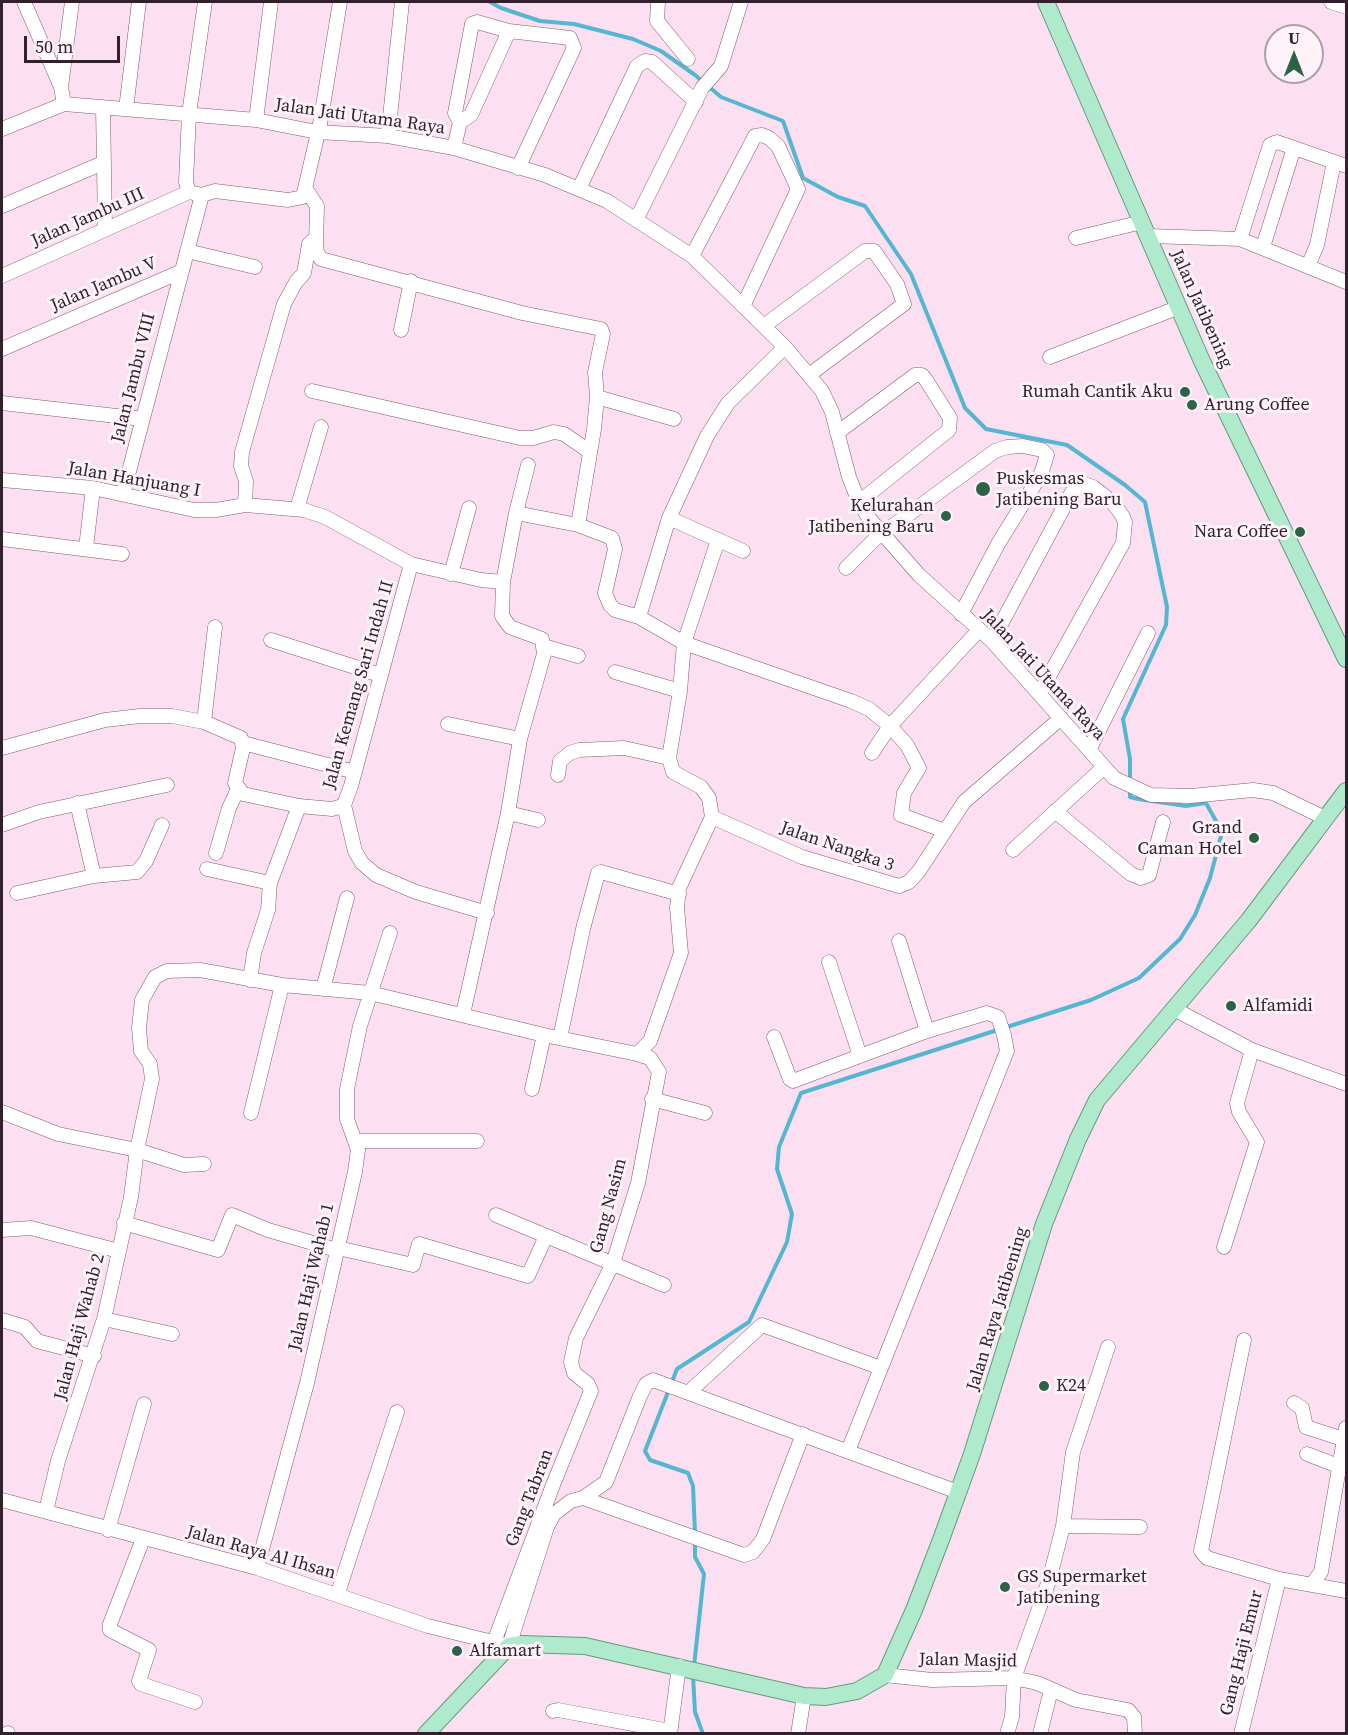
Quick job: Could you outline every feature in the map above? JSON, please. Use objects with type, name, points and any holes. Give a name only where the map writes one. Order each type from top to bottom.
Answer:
[{"type":"main road","name":"Jalan Jatibening","points":[[1046,2],[1178,308],[1347,659]]},
{"type":"main road","name":"Jalan Raya Jatibening","points":[[885,1675],[914,1610],[958,1492],[1044,1224],[1096,1100],[1279,882],[1347,791]]},
{"type":"main road","points":[[426,1734],[502,1644],[585,1646],[804,1696],[826,1697],[857,1691],[885,1675]]},
{"type":"street","points":[[24,2],[61,87],[64,104]]},
{"type":"street","points":[[61,87],[72,2]]},
{"type":"street","points":[[126,108],[139,2]]},
{"type":"street","name":"Jalan Jambu V","points":[[2,349],[180,272],[187,251],[196,193],[186,182],[189,114],[205,2]]},
{"type":"street","points":[[256,120],[271,2]]},
{"type":"street","points":[[340,2],[306,189],[317,206],[317,253],[321,258],[522,313],[601,329],[603,334],[595,372],[597,397],[578,525]]},
{"type":"street","points":[[388,136],[402,2]]},
{"type":"street","points":[[658,2],[657,21],[688,59]]},
{"type":"street","points":[[637,218],[696,102],[707,83],[721,66],[741,2]]},
{"type":"street","points":[[1330,2],[1347,7]]},
{"type":"street","points":[[454,148],[460,122],[455,113],[472,24],[477,22],[509,31],[570,38],[574,48],[518,168]]},
{"type":"street","points":[[460,122],[471,115],[509,31]]},
{"type":"street","points":[[579,189],[637,66],[645,61],[652,62],[696,102]]},
{"type":"street","name":"Jalan Jati Utama Raya","points":[[3,126],[64,104],[256,120],[317,132],[388,136],[454,148],[518,168],[579,189],[637,218],[692,256],[744,304],[785,347],[822,391],[832,412],[858,502],[881,534],[961,614],[992,641],[1114,778],[1151,795],[1191,796],[1253,790],[1273,793],[1325,818]]},
{"type":"street","points":[[103,107],[105,228]]},
{"type":"street","points":[[692,256],[757,135],[769,138],[778,146],[797,184],[797,196],[744,304]]},
{"type":"street","points":[[1240,239],[1270,145],[1276,142],[1340,164],[1317,245],[1308,266]]},
{"type":"street","points":[[1263,247],[1294,148]]},
{"type":"street","points":[[2,206],[103,163]]},
{"type":"street","name":"Jalan Jambu III","points":[[2,276],[105,228],[196,193],[215,191],[295,200],[303,197],[306,189]]},
{"type":"street","points":[[1076,238],[1145,229],[1240,239],[1347,282]]},
{"type":"street","points":[[245,505],[246,481],[241,466],[242,452],[284,304],[296,282],[304,273],[309,244],[316,238]]},
{"type":"street","points":[[187,251],[255,267]]},
{"type":"street","points":[[765,325],[865,251],[874,251],[897,284],[904,298],[904,304],[808,375]]},
{"type":"street","name":"Jalan Jambu VIII","points":[[123,494],[180,272]]},
{"type":"street","points":[[400,330],[411,281]]},
{"type":"street","points":[[1050,357],[1178,308]]},
{"type":"street","points":[[639,617],[669,518],[716,418],[728,403],[785,347]]},
{"type":"street","points":[[837,433],[915,375],[922,375],[950,418],[949,430],[858,502]]},
{"type":"street","points":[[312,392],[520,438],[533,438],[554,432],[564,434],[590,452]]},
{"type":"street","points":[[597,397],[674,418]]},
{"type":"street","points":[[2,403],[143,419]]},
{"type":"street","points":[[297,509],[321,427]]},
{"type":"street","points":[[846,568],[881,534],[995,451],[1007,447],[1023,446],[1042,450],[1047,455],[1041,474],[998,544],[961,614]]},
{"type":"street","points":[[463,1014],[508,813],[520,739],[544,654],[542,639],[506,623],[501,604],[516,513],[528,465]]},
{"type":"street","name":"Jalan Hanjuang I","points":[[2,480],[93,488],[194,510],[216,510],[245,505],[297,509],[325,517],[411,564],[451,574],[503,582]]},
{"type":"street","points":[[992,641],[1073,490],[1084,484],[1092,487],[1112,502],[1125,522],[1124,543],[1039,694]]},
{"type":"street","points":[[86,548],[93,488]]},
{"type":"street","points":[[451,574],[469,508]]},
{"type":"street","points":[[516,513],[578,525],[612,538],[615,549],[605,593],[615,610],[639,617],[684,643],[868,709],[890,726],[907,745],[919,770],[904,793],[901,815],[945,831]]},
{"type":"street","points":[[669,518],[743,551]]},
{"type":"street","points":[[2,539],[122,554]]},
{"type":"street","points":[[637,1054],[653,1036],[681,953],[677,908],[679,894],[712,817],[709,798],[701,787],[673,772],[669,758],[680,691],[684,643],[718,540]]},
{"type":"street","name":"Jalan Kemang Sari Indah II","points":[[236,786],[243,794],[268,801],[332,809],[344,805],[411,564]]},
{"type":"street","points":[[204,722],[215,627]]},
{"type":"street","points":[[872,753],[890,726],[979,630]]},
{"type":"street","points":[[1089,750],[1148,633]]},
{"type":"street","points":[[271,640],[380,675]]},
{"type":"street","points":[[543,646],[578,656]]},
{"type":"street","points":[[615,672],[680,691]]},
{"type":"street","points":[[2,748],[105,720],[162,716],[204,722],[232,732],[242,738],[243,743],[236,786],[216,853]]},
{"type":"street","name":"Jalan Nangka 3","points":[[712,817],[802,857],[899,886],[909,882],[919,871],[964,802],[1061,718]]},
{"type":"street","points":[[448,724],[520,739]]},
{"type":"street","points":[[243,743],[355,772]]},
{"type":"street","points":[[558,775],[560,761],[570,753],[579,750],[624,748],[669,758]]},
{"type":"street","points":[[1013,850],[1054,810],[1103,768]]},
{"type":"street","points":[[2,825],[77,803],[167,785]]},
{"type":"street","points":[[77,803],[94,876]]},
{"type":"street","points":[[344,805],[355,851],[362,862],[376,875],[416,892],[487,912]]},
{"type":"street","points":[[250,980],[255,953],[268,910],[270,883],[299,806]]},
{"type":"street","points":[[1054,810],[1122,867],[1141,878],[1149,875],[1163,822]]},
{"type":"street","points":[[508,813],[538,820]]},
{"type":"street","points":[[17,893],[94,876],[137,872],[146,861],[162,825]]},
{"type":"street","points":[[207,868],[270,883]]},
{"type":"street","points":[[560,1038],[583,929],[598,873],[602,872],[679,894]]},
{"type":"street","points":[[323,989],[347,898]]},
{"type":"street","name":"Jalan Haji Wahab 1","points":[[257,1568],[307,1383],[355,1172],[358,1150],[346,1110],[346,1089],[351,1061],[370,993],[390,933]]},
{"type":"street","points":[[899,941],[927,1031]]},
{"type":"street","points":[[829,962],[860,1056]]},
{"type":"street","name":"Jalan Haji Wahab 2","points":[[46,1511],[58,1461],[94,1356],[131,1197],[137,1150],[152,1079],[150,1064],[141,1051],[139,1028],[142,1000],[155,977],[167,970],[200,970],[282,986],[370,993],[544,1035],[637,1054]]},
{"type":"street","points":[[251,1113],[282,986]]},
{"type":"street","points":[[1174,1009],[1252,1050],[1347,1084]]},
{"type":"street","points":[[774,1037],[790,1079],[793,1081],[927,1031],[987,1013],[998,1017],[1007,1051],[849,1451]]},
{"type":"street","points":[[532,1089],[544,1035]]},
{"type":"street","points":[[1224,1247],[1257,1142],[1239,1112],[1237,1103],[1252,1050]]},
{"type":"street","name":"Gang Nasim","points":[[574,1373],[571,1362],[576,1338],[613,1263],[638,1183],[652,1099],[659,1072],[650,1058],[637,1054]]},
{"type":"street","points":[[652,1099],[705,1113]]},
{"type":"street","points":[[2,1112],[58,1134],[137,1150],[184,1165],[204,1164]]},
{"type":"street","points":[[356,1141],[477,1142]]},
{"type":"street","points":[[124,1222],[218,1250],[232,1215],[268,1230],[337,1249],[413,1265],[419,1244],[528,1276],[546,1236]]},
{"type":"street","points":[[496,1215],[664,1285]]},
{"type":"street","points":[[2,1230],[31,1228],[119,1251]]},
{"type":"street","points":[[104,1319],[172,1334]]},
{"type":"street","points":[[2,1320],[25,1327],[37,1341],[94,1356]]},
{"type":"street","points":[[689,1392],[762,1325],[881,1368]]},
{"type":"street","points":[[1244,1340],[1201,1551],[1207,1558],[1279,1579]]},
{"type":"street","points":[[1007,1734],[1012,1717],[1014,1678],[1048,1581],[1063,1526],[1073,1452],[1108,1347]]},
{"type":"street","name":"Gang Tabran","points":[[502,1644],[553,1485],[591,1391],[588,1384],[574,1373]]},
{"type":"street","points":[[502,1644],[555,1514],[571,1501],[583,1498],[606,1482],[646,1384],[653,1380],[958,1492]]},
{"type":"street","points":[[1294,1403],[1302,1408],[1306,1427],[1346,1436],[1343,1468],[1321,1572],[1312,1584]]},
{"type":"street","points":[[108,1530],[144,1404]]},
{"type":"street","points":[[338,1593],[397,1412]]},
{"type":"street","points":[[583,1498],[607,1504],[684,1536],[744,1555],[753,1552],[763,1539],[802,1434]]},
{"type":"street","points":[[1307,1454],[1343,1468]]},
{"type":"street","name":"Jalan Raya Al Ihsan","points":[[2,1500],[257,1568],[338,1593],[428,1626],[502,1644]]},
{"type":"street","points":[[1063,1526],[1140,1527]]},
{"type":"street","points":[[143,1539],[110,1624],[110,1630],[149,1650],[139,1682],[141,1684],[195,1702]]},
{"type":"street","name":"Gang Haji Emur","points":[[1241,1734],[1279,1579],[1347,1592]]},
{"type":"street","points":[[553,1711],[558,1710],[670,1732],[688,1669]]},
{"type":"street","name":"Jalan Masjid","points":[[885,1675],[932,1680],[1014,1678],[1037,1683],[1076,1700],[1128,1710],[1134,1717],[1135,1734]]},
{"type":"street","points":[[1040,1734],[1051,1690]]},
{"type":"street","points":[[798,1734],[804,1696]]},
{"type":"waterway","points":[[490,2],[540,21],[574,24],[633,39],[661,51],[721,97],[783,121],[803,178],[838,197],[865,206],[911,274],[965,408],[986,429],[1067,445],[1125,485],[1145,502],[1167,607],[1166,625],[1123,719],[1130,759],[1130,781]]},
{"type":"waterway","points":[[695,1533],[693,1486],[688,1473],[650,1460],[645,1451],[677,1369],[749,1322],[787,1242],[792,1214],[777,1169],[779,1147],[801,1093],[1091,1000],[1139,978],[1180,939],[1195,915],[1210,878],[1222,832],[1206,803],[1186,806],[1138,799],[1130,797],[1130,788]]},
{"type":"waterway","points":[[694,1666],[704,1574],[695,1557],[695,1540]]},
{"type":"waterway","points":[[693,1676],[695,1712],[703,1734]]},
{"type":"place","name":"Rumah Cantik Aku","points":[[1185,392]]},
{"type":"place","name":"Arung Coffee","points":[[1192,405]]},
{"type":"place","name":"Puskesmas Jatibening Baru","points":[[983,489]]},
{"type":"place","name":"Kelurahan Jatibening Baru","points":[[946,516]]},
{"type":"place","name":"Nara Coffee","points":[[1300,532]]},
{"type":"place","name":"Grand Caman Hotel","points":[[1254,838]]},
{"type":"place","name":"Alfamidi","points":[[1231,1006]]},
{"type":"place","name":"K24","points":[[1044,1386]]},
{"type":"place","name":"GS Supermarket Jatibening","points":[[1005,1587]]},
{"type":"place","name":"Alfamart","points":[[457,1651]]}]
